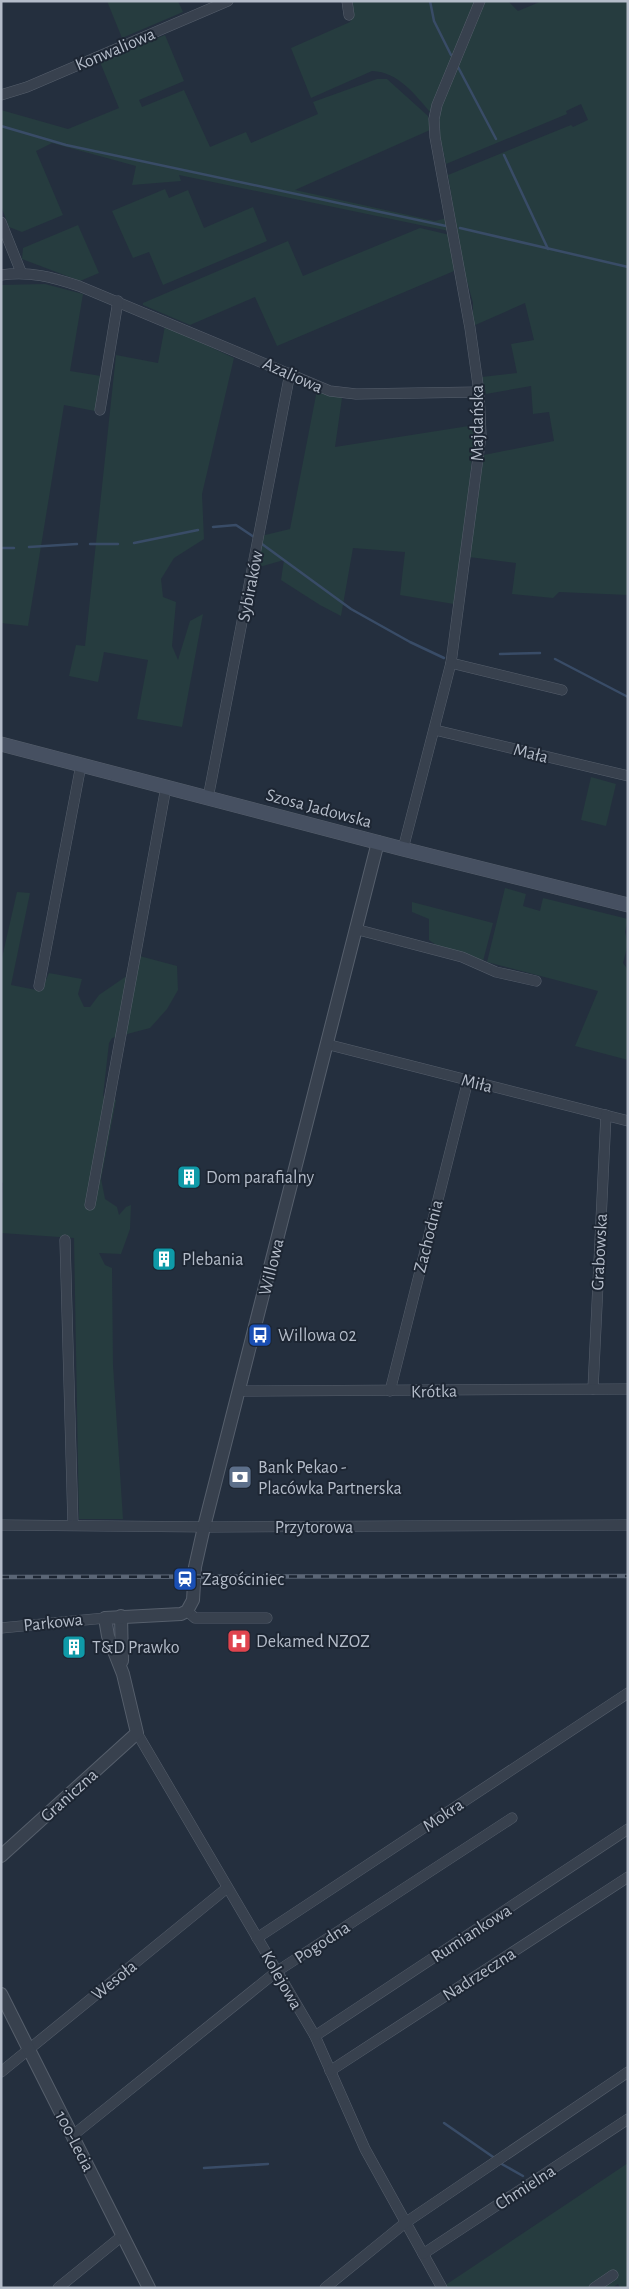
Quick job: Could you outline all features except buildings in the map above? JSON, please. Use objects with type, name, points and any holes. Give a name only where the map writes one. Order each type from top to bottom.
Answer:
[{"type":"main road","name":"Szosa Jadowska","points":[[1,744],[403,849],[628,905]]},
{"type":"street","name":"Konwaliowa","points":[[1,95],[27,87],[228,1]]},
{"type":"street","points":[[347,1],[349,14]]},
{"type":"street","name":"Majdańska","points":[[403,849],[451,663],[479,459],[479,392],[470,328],[435,136],[434,119],[480,1]]},
{"type":"street","points":[[1,222],[21,272]]},
{"type":"street","name":"Azaliowa","points":[[1,274],[21,272],[46,275],[118,301],[330,391],[356,394],[479,392]]},
{"type":"street","points":[[100,410],[118,301]]},
{"type":"street","name":"Sybiraków","points":[[208,798],[290,373]]},
{"type":"street","points":[[451,663],[562,690]]},
{"type":"street","name":"Mała","points":[[435,730],[628,776]]},
{"type":"street","points":[[40,986],[81,765]]},
{"type":"street","points":[[90,1205],[166,787]]},
{"type":"street","name":"Willowa","points":[[187,1611],[194,1600],[195,1567],[204,1527],[378,842]]},
{"type":"street","points":[[355,929],[462,957],[496,972],[536,981]]},
{"type":"street","name":"Miła","points":[[326,1044],[628,1121]]},
{"type":"street","name":"Zachodnia","points":[[390,1391],[468,1080]]},
{"type":"street","name":"Grabowska","points":[[592,1389],[606,1115]]},
{"type":"street","points":[[65,1240],[73,1525]]},
{"type":"street","name":"Krótka","points":[[239,1391],[628,1389]]},
{"type":"street","name":"Przytorowa","points":[[1,1525],[204,1527],[628,1525]]},
{"type":"street","points":[[105,1618],[176,1614],[187,1611],[195,1618],[267,1618]]},
{"type":"street","name":"Kolejowa","points":[[121,1616],[123,1674]]},
{"type":"street","name":"Kolejowa","points":[[105,1618],[108,1636],[123,1674],[137,1733],[315,2036],[360,2140],[442,2288]]},
{"type":"street","name":"Parkowa","points":[[1,1628],[105,1618]]},
{"type":"street","name":"Mokra","points":[[258,1938],[628,1692]]},
{"type":"street","name":"Graniczna","points":[[1,1856],[137,1733]]},
{"type":"street","name":"Pogodna","points":[[72,2136],[276,1972],[512,1818]]},
{"type":"street","name":"Rumiankowa","points":[[315,2036],[628,1829]]},
{"type":"street","name":"Nadrzeczna","points":[[330,2071],[628,1877]]},
{"type":"street","name":"Wesoła","points":[[1,2072],[227,1888]]},
{"type":"street","name":"100-Lecia","points":[[1,1994],[149,2288]]},
{"type":"street","points":[[325,2288],[405,2223],[628,2072]]},
{"type":"street","name":"Chmielna","points":[[423,2254],[628,2119]]},
{"type":"street","points":[[58,2288],[122,2236]]},
{"type":"street","points":[[594,2288],[613,2275]]},
{"type":"green space","points":[[107,1],[178,1],[183,12],[122,38]]},
{"type":"green space","points":[[349,1],[476,1],[431,113],[406,86],[382,72],[372,71],[311,98],[291,48],[350,22],[353,14]]},
{"type":"green space","points":[[485,1],[508,1],[518,11],[542,1],[628,1],[628,595],[559,592],[553,598],[512,594],[516,563],[469,557],[484,455],[554,441],[549,412],[533,414],[531,386],[486,394],[482,377],[517,373],[511,344],[534,340],[525,303],[473,326],[473,303],[464,270],[448,175],[571,125],[573,127],[588,120],[581,104],[566,111],[567,114],[446,164],[438,127],[441,106]]},
{"type":"green space","points":[[165,35],[184,81],[139,100],[142,107],[184,90],[210,147],[246,132],[251,143],[318,114],[313,102],[377,79],[387,79],[428,116],[430,130],[295,190],[435,221],[447,218],[449,231],[179,175],[181,181],[132,185],[136,166],[52,143],[36,151],[63,215],[22,232],[9,227],[1,206],[1,110],[68,129],[119,108],[100,62]]},
{"type":"green space","points":[[165,189],[169,198],[188,190],[204,228],[253,207],[267,241],[163,285],[149,252],[133,258],[112,211]]},
{"type":"green space","points":[[78,225],[99,273],[80,281],[22,259],[23,248]]},
{"type":"green space","points":[[420,228],[450,235],[454,271],[277,346],[255,297],[190,325],[143,305],[143,303],[288,241],[303,276]]},
{"type":"green space","points":[[45,284],[83,294],[70,371],[101,376],[95,411],[64,405],[28,626],[1,623],[1,285]]},
{"type":"green space","points":[[165,326],[234,358],[202,494],[204,539],[174,558],[161,579],[163,597],[176,602],[172,646],[178,660],[190,621],[203,614],[182,727],[137,719],[148,660],[104,652],[98,682],[69,676],[76,645],[85,646],[116,355],[158,363]]},
{"type":"green space","points":[[317,390],[342,398],[335,447],[475,425],[466,520],[454,604],[400,595],[405,552],[353,548],[341,616],[281,580],[284,560],[256,568],[261,536],[290,529]]},
{"type":"green space","points":[[591,777],[616,784],[606,826],[581,820]]},
{"type":"green space","points":[[505,888],[526,894],[523,906],[540,911],[543,898],[628,919],[625,932],[628,944],[623,963],[628,970],[628,1060],[575,1046],[598,991],[487,962]]},
{"type":"green space","points":[[17,892],[30,893],[11,985],[41,991],[49,973],[82,979],[78,994],[84,1007],[90,1007],[99,995],[128,975],[132,954],[177,966],[178,990],[167,1009],[150,1028],[112,1038],[109,1043],[103,1096],[116,1100],[101,1179],[105,1199],[117,1207],[119,1215],[126,1207],[131,1205],[130,1229],[121,1254],[99,1253],[105,1265],[112,1268],[113,1365],[123,1519],[79,1519],[74,1238],[1,1233],[3,1183],[1,1182],[1,962]]},
{"type":"green space","points":[[412,902],[493,923],[483,961],[443,950],[429,940],[429,919],[412,912]]},
{"type":"green space","points":[[628,2163],[628,2288],[620,2288],[618,2284],[612,2288],[441,2288]]},
{"type":"waterway","points":[[430,1],[434,21],[451,55]]},
{"type":"waterway","points":[[458,67],[496,139]]},
{"type":"waterway","points":[[1,126],[66,145],[446,226]]},
{"type":"waterway","points":[[504,155],[548,249]]},
{"type":"waterway","points":[[460,228],[628,267]]},
{"type":"waterway","points":[[213,527],[236,525],[254,537]]},
{"type":"waterway","points":[[134,543],[198,530]]},
{"type":"waterway","points":[[29,547],[77,544]]},
{"type":"waterway","points":[[90,544],[118,544]]},
{"type":"waterway","points":[[262,544],[351,609],[410,642],[444,658]]},
{"type":"waterway","points":[[1,548],[14,548]]},
{"type":"waterway","points":[[500,654],[540,653]]},
{"type":"waterway","points":[[555,659],[628,697]]},
{"type":"waterway","points":[[444,2123],[496,2159]]},
{"type":"waterway","points":[[500,2163],[523,2176]]},
{"type":"waterway","points":[[204,2168],[268,2164]]},
{"type":"railway","points":[[1,1577],[628,1576]]},
{"type":"place","name":"Dom parafialny","points":[[189,1177]]},
{"type":"place","name":"Plebania","points":[[164,1259]]},
{"type":"place","name":"Willowa 02","points":[[260,1335]]},
{"type":"place","name":"Bank Pekao - Placówka Partnerska","points":[[240,1477]]},
{"type":"place","name":"Zagościniec","points":[[185,1579]]},
{"type":"place","name":"Dekamed NZOZ","points":[[239,1641]]},
{"type":"place","name":"T&D Prawko","points":[[74,1647]]}]
